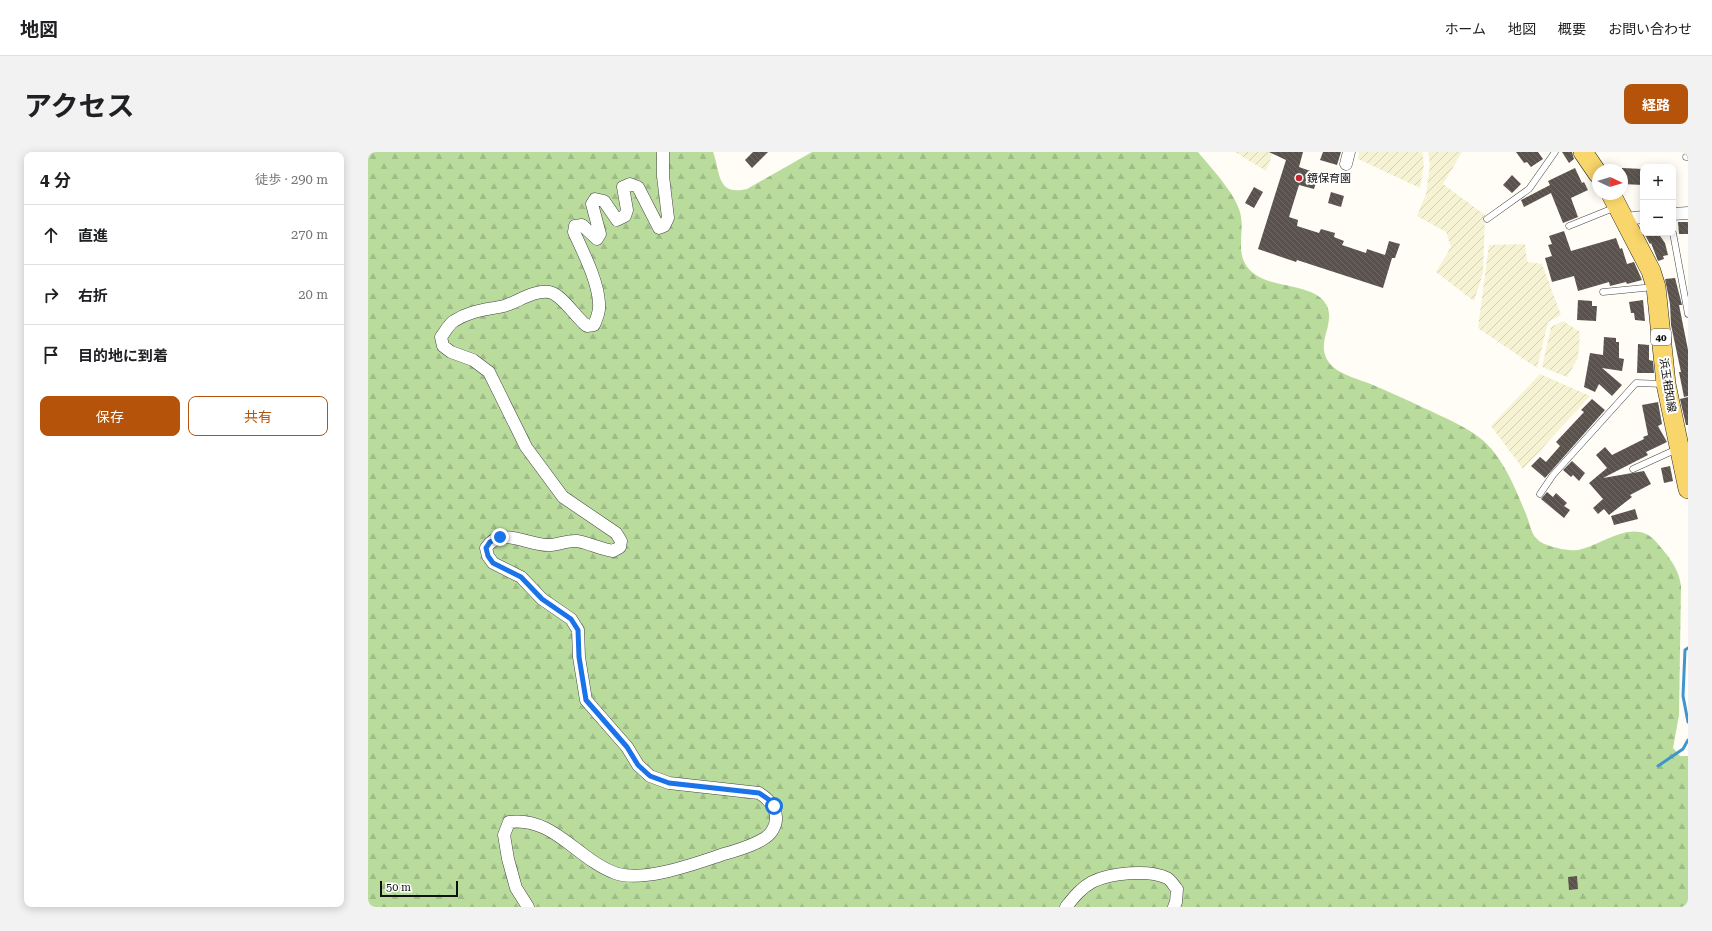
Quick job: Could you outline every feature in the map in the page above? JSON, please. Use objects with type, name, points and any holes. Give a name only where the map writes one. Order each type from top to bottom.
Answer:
[{"type":"main road","points":[[1582,152],[1592,166]]},
{"type":"main road","name":"浜玉相知線","points":[[1624,209],[1651,271],[1656,287],[1666,384],[1678,448],[1688,489]]},
{"type":"street","points":[[528,907],[516,888],[508,859],[504,835],[509,822],[519,820],[537,824],[556,834],[596,864],[616,873],[629,875],[659,873],[683,868],[742,848],[766,838],[773,830],[775,820],[774,806],[768,799],[759,793],[669,783],[650,776],[638,765],[627,747],[586,700],[579,657],[578,630],[571,619],[542,599],[521,577],[493,563],[488,556],[486,548],[490,542],[500,537],[515,538],[549,545],[567,541],[578,541],[613,551],[620,547],[621,541],[616,533],[563,497],[526,447],[489,372],[473,360],[451,352],[443,346],[441,337],[453,322],[471,312],[506,306],[525,296],[548,292],[559,296],[580,321],[587,326],[594,325],[598,315],[600,303],[592,274],[574,232],[575,226],[582,225],[597,239],[600,234],[592,204],[595,198],[604,201],[616,220],[625,216],[627,210],[623,187],[630,184],[638,187],[659,228],[664,226],[668,218],[663,176],[663,152]]},
{"type":"street","points":[[1346,164],[1349,152]]},
{"type":"street","points":[[1676,214],[1688,213]]},
{"type":"street","points":[[1066,907],[1077,893],[1111,875],[1154,873],[1169,879],[1177,889],[1174,907]]},
{"type":"lane","points":[[1487,219],[1529,189],[1555,152]]},
{"type":"lane","points":[[1569,226],[1624,209]]},
{"type":"lane","points":[[1674,236],[1688,314]]},
{"type":"lane","points":[[1604,292],[1656,287]]},
{"type":"lane","points":[[1540,494],[1553,475],[1636,383],[1666,384]]},
{"type":"lane","points":[[1633,469],[1678,448]]},
{"type":"shaded area","points":[[1235,152],[1273,152],[1266,171]]},
{"type":"shaded area","points":[[1359,152],[1422,152],[1424,164],[1420,188],[1358,159]]},
{"type":"shaded area","points":[[1428,152],[1462,152],[1443,184],[1485,215],[1483,273],[1474,301],[1436,272],[1451,247],[1446,232],[1417,216],[1426,194],[1430,164]]},
{"type":"shaded area","points":[[1525,244],[1527,262],[1542,264],[1561,315],[1548,322],[1537,368],[1478,328],[1489,245]]},
{"type":"shaded area","points":[[1563,321],[1580,332],[1578,358],[1567,377],[1542,367],[1551,327]]},
{"type":"shaded area","points":[[1540,374],[1590,396],[1523,469],[1491,426]]},
{"type":"green space","points":[[368,152],[713,152],[721,181],[730,189],[737,190],[747,189],[812,152],[1198,152],[1224,183],[1239,209],[1242,224],[1242,254],[1247,267],[1261,278],[1271,282],[1313,293],[1327,306],[1329,321],[1324,343],[1324,351],[1326,358],[1332,366],[1346,375],[1386,390],[1453,422],[1480,438],[1488,445],[1508,473],[1533,533],[1542,543],[1560,549],[1579,550],[1590,547],[1622,533],[1638,532],[1649,535],[1672,562],[1679,576],[1681,586],[1679,715],[1673,748],[1680,756],[1688,756],[1688,907],[368,907]]},
{"type":"building","points":[[753,152],[768,152],[752,168],[745,160]]},
{"type":"building","points":[[1269,152],[1303,152],[1299,167],[1319,174],[1314,189],[1299,185],[1289,217],[1298,220],[1297,226],[1319,233],[1321,229],[1335,233],[1334,237],[1344,241],[1342,245],[1366,253],[1367,249],[1385,255],[1389,241],[1400,244],[1395,258],[1392,258],[1383,288],[1258,249],[1286,160]]},
{"type":"building","points":[[1323,152],[1341,152],[1337,165],[1320,160]]},
{"type":"building","points":[[1516,152],[1538,152],[1543,159],[1531,167],[1527,162],[1524,163]]},
{"type":"building","points":[[1562,152],[1572,152],[1574,159],[1569,163]]},
{"type":"building","points":[[1575,168],[1582,183],[1584,182],[1588,190],[1571,198],[1578,217],[1563,223],[1551,193],[1524,207],[1521,200],[1550,185],[1548,181]]},
{"type":"building","points":[[1628,168],[1640,169],[1640,185],[1628,184]]},
{"type":"building","points":[[1512,175],[1521,184],[1512,193],[1503,185]]},
{"type":"building","points":[[1254,187],[1263,192],[1254,208],[1245,203]]},
{"type":"building","points":[[1331,192],[1344,196],[1341,207],[1328,203]]},
{"type":"building","points":[[1678,222],[1688,222],[1688,234],[1679,234]]},
{"type":"building","points":[[1564,231],[1571,251],[1616,238],[1620,249],[1622,248],[1627,264],[1634,262],[1642,280],[1610,286],[1609,282],[1578,291],[1574,276],[1552,282],[1545,258],[1552,256],[1548,245],[1552,244],[1549,236]]},
{"type":"building","points":[[1646,236],[1660,236],[1665,243],[1668,255],[1663,256],[1664,259],[1658,261],[1651,243],[1650,244]]},
{"type":"building","points":[[1675,278],[1682,305],[1679,305],[1688,350],[1688,396],[1684,397],[1679,372],[1681,372],[1671,325],[1670,304],[1665,279]]},
{"type":"building","points":[[1578,300],[1592,301],[1592,306],[1597,306],[1596,321],[1577,320]]},
{"type":"building","points":[[1643,300],[1645,321],[1635,320],[1634,313],[1631,313],[1629,302]]},
{"type":"building","points":[[1604,337],[1616,338],[1616,342],[1619,342],[1619,358],[1624,359],[1622,371],[1602,368],[1622,385],[1612,396],[1599,384],[1595,392],[1584,387],[1590,353],[1603,355]]},
{"type":"building","points":[[1638,344],[1649,345],[1649,360],[1653,361],[1654,373],[1637,373]]},
{"type":"building","points":[[1688,397],[1688,425],[1686,425],[1680,399]]},
{"type":"building","points":[[1592,399],[1605,410],[1545,478],[1531,466],[1540,457],[1546,462],[1560,446],[1556,442],[1584,412],[1581,410]]},
{"type":"building","points":[[1658,402],[1662,424],[1658,426],[1667,442],[1646,452],[1648,455],[1603,478],[1644,471],[1651,484],[1630,495],[1632,497],[1609,515],[1604,509],[1598,514],[1593,508],[1603,499],[1589,483],[1607,468],[1596,455],[1605,447],[1612,455],[1644,439],[1643,437],[1648,435],[1642,405]]},
{"type":"building","points":[[1572,461],[1585,473],[1579,481],[1573,475],[1571,477],[1563,470]]},
{"type":"building","points":[[1670,466],[1673,481],[1664,483],[1661,468]]},
{"type":"building","points":[[1547,492],[1553,497],[1556,493],[1567,503],[1564,506],[1570,510],[1564,518],[1541,499]]},
{"type":"building","points":[[1635,509],[1638,519],[1614,525],[1611,516]]},
{"type":"building","points":[[1577,876],[1578,889],[1569,890],[1568,877]]},
{"type":"waterway","points":[[1688,648],[1685,650],[1683,696],[1688,722]]},
{"type":"waterway","points":[[1658,766],[1683,749],[1688,740]]},
{"type":"place","name":"鏡保育園","points":[[1299,178]]},
{"type":"route","points":[[500,537],[490,542],[486,548],[488,556],[493,563],[521,577],[542,599],[571,619],[578,630],[579,657],[586,700],[627,747],[638,765],[650,776],[669,783],[759,793],[768,799],[774,806]]}]
